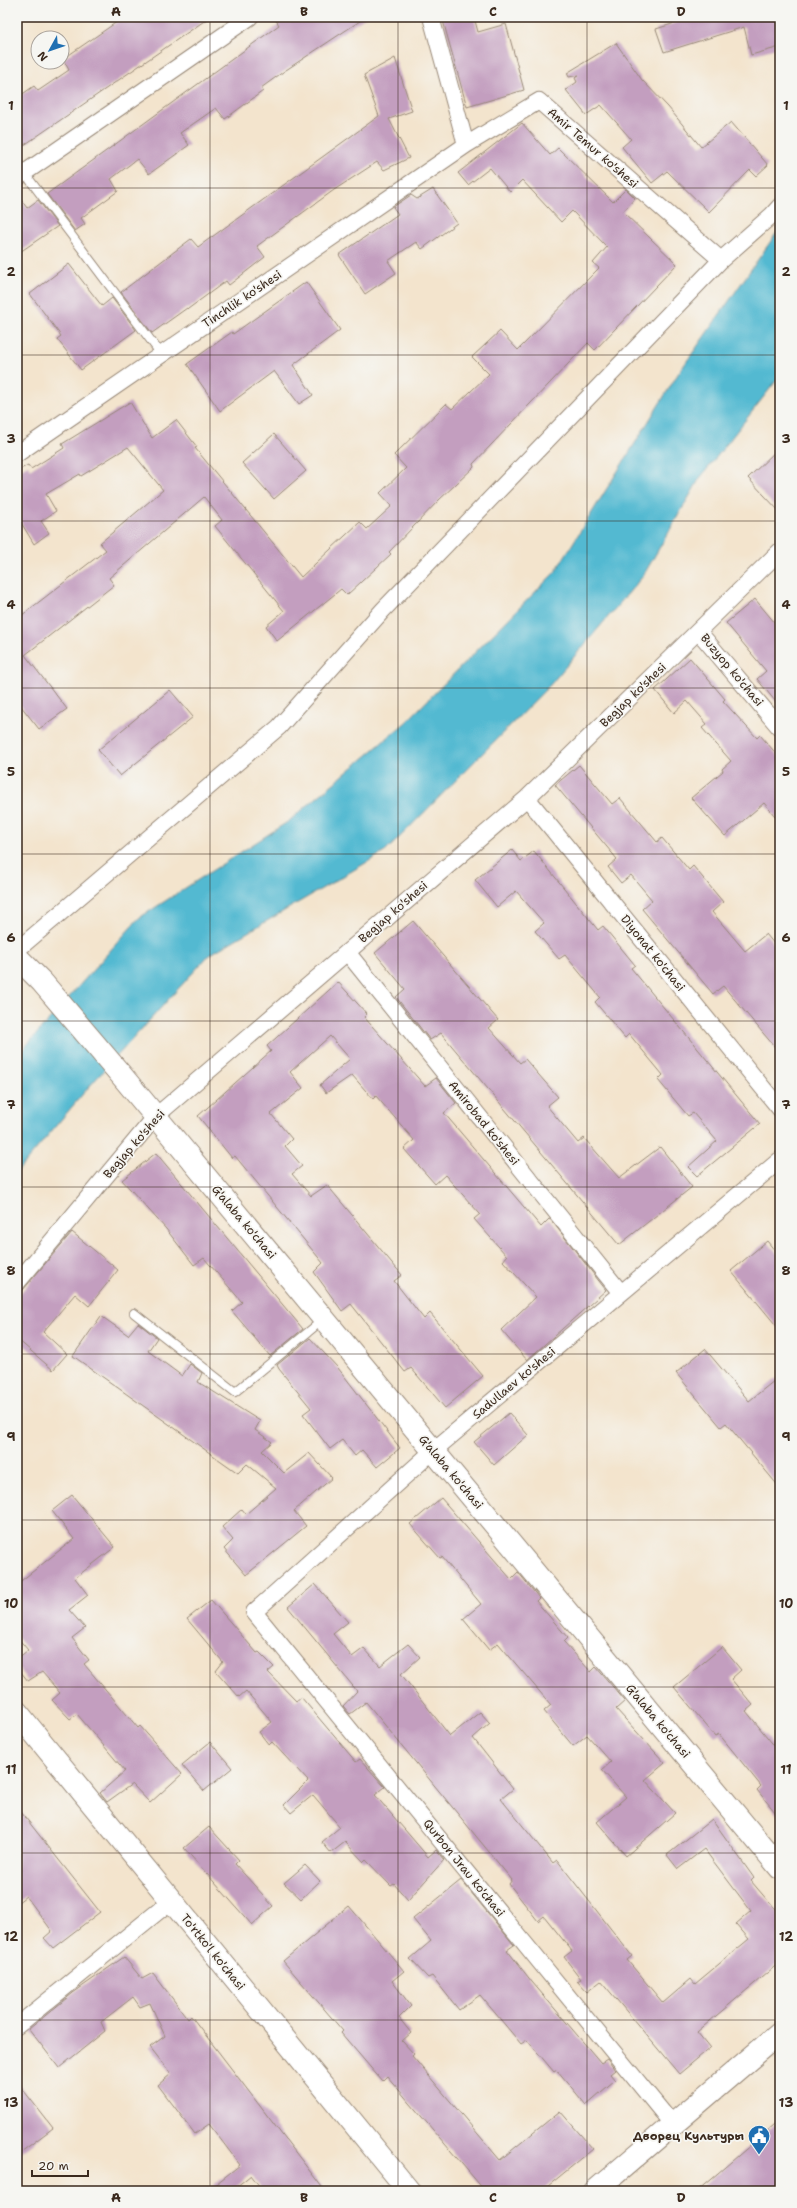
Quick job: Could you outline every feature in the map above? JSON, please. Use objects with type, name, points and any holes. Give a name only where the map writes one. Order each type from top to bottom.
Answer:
[{"type":"street","points":[[19,171],[250,17]]},
{"type":"street","points":[[431,17],[466,145]]},
{"type":"street","name":"Amir Temur ko'shesi","points":[[466,145],[539,101],[721,260]]},
{"type":"street","name":"Tinchlik ko'shesi","points":[[17,454],[466,145]]},
{"type":"street","points":[[17,950],[279,727],[383,610],[721,260],[772,215],[780,206]]},
{"type":"street","name":"Begjap ko'shesi","points":[[17,1283],[156,1116],[527,798],[780,551]]},
{"type":"street","name":"Buzyop ko'chasi","points":[[698,631],[780,728]]},
{"type":"street","name":"Diyonat ko'chasi","points":[[527,798],[780,1109]]},
{"type":"street","name":"Amirobad ko'shesi","points":[[347,952],[621,1293]]},
{"type":"street","name":"G'alaba ko'chasi","points":[[17,957],[42,982],[156,1116],[780,1868]]},
{"type":"street","name":"Sadullaev ko'shesi","points":[[254,1612],[434,1450],[780,1160]]},
{"type":"street","name":"Qurbon Jrau ko'chasi","points":[[254,1612],[673,2125]]},
{"type":"street","name":"To'rtko'l ko'chasi","points":[[17,1712],[409,2191]]},
{"type":"street","points":[[17,2026],[171,1901]]},
{"type":"street","points":[[596,2191],[780,2034]]},
{"type":"lane","points":[[19,171],[162,354]]},
{"type":"lane","points":[[134,1313],[235,1392],[324,1319]]},
{"type":"water","points":[[780,228],[780,376],[700,478],[643,576],[550,685],[386,851],[209,955],[87,1089],[17,1172],[17,1056],[139,918],[289,821],[405,723],[555,572],[678,374]]},
{"type":"building","points":[[124,17],[210,17],[17,150],[17,98],[34,86],[38,91],[70,70],[70,54]]},
{"type":"building","points":[[274,17],[366,17],[283,72],[261,88],[263,91],[225,119],[216,108],[180,133],[189,145],[149,174],[137,159],[111,179],[118,191],[81,218],[85,224],[75,231],[47,194],[279,25]]},
{"type":"building","points":[[442,17],[474,17],[478,32],[506,24],[524,90],[467,107]]},
{"type":"building","points":[[694,17],[780,17],[780,47],[751,55],[744,27],[664,52],[656,29]]},
{"type":"building","points":[[616,43],[642,80],[668,107],[701,147],[731,122],[768,165],[756,176],[750,170],[709,212],[667,171],[652,183],[622,147],[631,139],[601,105],[586,115],[566,90],[577,82],[575,78],[579,75],[569,77],[567,73]]},
{"type":"building","points":[[395,58],[412,111],[389,119],[409,158],[384,170],[377,162],[334,190],[257,246],[265,257],[229,285],[226,281],[152,333],[121,292],[191,239],[198,247],[379,116],[364,75]]},
{"type":"building","points":[[522,123],[550,155],[558,148],[613,202],[626,189],[635,198],[623,212],[677,264],[595,350],[588,343],[473,464],[474,467],[439,500],[389,552],[391,554],[347,595],[341,589],[277,641],[266,626],[284,611],[215,526],[222,520],[204,497],[109,578],[114,585],[25,655],[67,709],[39,729],[17,701],[17,619],[106,550],[100,543],[163,490],[128,447],[81,476],[80,474],[46,494],[56,511],[41,521],[49,533],[34,544],[17,516],[17,471],[28,465],[31,469],[64,448],[62,444],[130,402],[152,438],[176,420],[197,447],[195,448],[301,577],[360,522],[367,529],[392,506],[380,493],[406,468],[394,455],[446,404],[452,409],[489,374],[472,357],[500,331],[518,350],[599,268],[593,263],[607,247],[572,211],[561,222],[522,180],[510,192],[490,168],[468,185],[458,173]]},
{"type":"building","points":[[433,189],[457,223],[422,249],[416,242],[388,261],[396,273],[365,294],[339,255],[398,214],[393,207],[411,195],[417,199]]},
{"type":"building","points":[[17,194],[27,208],[38,200],[58,226],[17,254]]},
{"type":"building","points":[[69,264],[102,306],[112,298],[136,330],[81,370],[57,339],[61,336],[30,294]]},
{"type":"building","points":[[306,282],[340,330],[293,365],[313,395],[299,404],[274,371],[220,411],[187,364],[232,332],[233,334]]},
{"type":"building","points":[[274,434],[306,471],[274,499],[242,463]]},
{"type":"building","points":[[780,447],[780,512],[748,478]]},
{"type":"building","points":[[755,599],[780,629],[780,707],[757,679],[766,671],[726,623]]},
{"type":"building","points":[[690,658],[725,699],[723,701],[757,738],[760,735],[780,758],[780,822],[764,803],[725,836],[691,798],[723,771],[722,769],[731,761],[702,728],[707,724],[687,701],[674,713],[655,690]]},
{"type":"building","points":[[170,690],[193,717],[120,776],[98,750]]},
{"type":"building","points":[[579,765],[612,804],[620,798],[657,842],[662,838],[689,870],[693,866],[723,902],[712,912],[745,951],[766,934],[780,951],[780,1053],[723,986],[713,994],[642,909],[652,900],[631,875],[621,883],[608,867],[617,859],[555,785]]},
{"type":"building","points":[[512,850],[521,861],[534,851],[598,930],[603,926],[635,965],[631,968],[760,1124],[697,1176],[688,1167],[717,1141],[693,1113],[688,1116],[658,1080],[663,1075],[629,1034],[625,1038],[595,1002],[600,997],[565,955],[559,959],[535,931],[544,923],[516,891],[497,907],[475,880]]},
{"type":"building","points":[[413,921],[498,1020],[489,1028],[520,1063],[525,1059],[558,1097],[547,1106],[578,1143],[584,1138],[619,1178],[660,1147],[692,1187],[619,1245],[441,1033],[430,1040],[396,997],[405,989],[375,953]]},
{"type":"building","points":[[338,982],[367,1014],[364,1017],[425,1086],[436,1078],[456,1103],[444,1113],[541,1227],[549,1219],[551,1220],[606,1290],[527,1360],[501,1330],[536,1297],[503,1261],[507,1256],[474,1219],[480,1214],[445,1175],[435,1184],[404,1149],[414,1140],[376,1096],[373,1099],[352,1075],[326,1093],[320,1085],[350,1059],[330,1036],[290,1072],[303,1088],[271,1114],[292,1139],[285,1146],[302,1166],[292,1174],[311,1196],[327,1185],[402,1275],[394,1281],[424,1319],[430,1313],[483,1376],[445,1408],[411,1368],[405,1372],[351,1304],[342,1311],[314,1272],[323,1263],[235,1156],[232,1158],[198,1116],[271,1051],[267,1046]]},
{"type":"building","points":[[156,1153],[303,1329],[270,1356],[232,1311],[242,1302],[204,1258],[194,1265],[166,1229],[122,1180]]},
{"type":"building","points":[[72,1232],[118,1270],[89,1306],[75,1294],[43,1332],[67,1354],[53,1370],[17,1339],[17,1297]]},
{"type":"building","points":[[767,1241],[780,1257],[780,1330],[731,1271]]},
{"type":"building","points":[[101,1316],[128,1335],[138,1323],[157,1338],[148,1351],[182,1376],[190,1364],[202,1373],[198,1382],[260,1421],[255,1430],[272,1442],[262,1451],[284,1473],[309,1453],[332,1478],[294,1511],[306,1526],[246,1575],[224,1549],[233,1540],[222,1527],[242,1509],[246,1514],[276,1488],[247,1464],[238,1473],[73,1356]]},
{"type":"building","points":[[310,1338],[338,1368],[400,1448],[377,1467],[362,1450],[355,1456],[342,1440],[330,1449],[303,1414],[311,1408],[279,1369],[277,1365]]},
{"type":"building","points":[[705,1349],[749,1401],[780,1376],[780,1488],[726,1423],[721,1427],[676,1373]]},
{"type":"building","points":[[509,1413],[528,1435],[494,1465],[474,1442]]},
{"type":"building","points":[[72,1495],[115,1547],[75,1578],[88,1595],[69,1610],[85,1628],[72,1638],[89,1660],[84,1664],[138,1728],[140,1726],[182,1774],[150,1803],[132,1784],[107,1802],[100,1793],[125,1771],[77,1714],[70,1719],[52,1700],[60,1693],[42,1672],[28,1681],[17,1667],[17,1659],[28,1650],[17,1637],[17,1584],[74,1539],[52,1511]]},
{"type":"building","points":[[441,1498],[511,1579],[518,1572],[539,1598],[536,1601],[568,1638],[564,1642],[591,1672],[596,1667],[625,1701],[616,1709],[665,1763],[645,1780],[675,1813],[626,1856],[597,1822],[626,1797],[602,1770],[611,1762],[587,1735],[573,1746],[544,1711],[551,1705],[498,1643],[489,1650],[463,1619],[481,1604],[442,1557],[440,1558],[410,1524]]},
{"type":"building","points":[[315,1584],[348,1622],[333,1634],[352,1657],[364,1648],[380,1666],[408,1644],[420,1657],[401,1674],[450,1736],[480,1712],[490,1723],[473,1738],[513,1789],[501,1799],[553,1863],[557,1860],[632,1956],[627,1960],[663,2003],[691,1979],[695,1984],[749,1939],[736,1924],[751,1911],[704,1849],[678,1869],[667,1855],[712,1819],[754,1878],[751,1881],[780,1915],[780,1962],[697,2032],[710,2048],[679,2074],[601,1981],[587,1992],[577,1981],[581,1979],[564,1957],[572,1951],[544,1916],[538,1921],[509,1884],[512,1880],[366,1702],[350,1714],[343,1706],[357,1691],[288,1607]]},
{"type":"building","points":[[211,1600],[257,1653],[259,1652],[274,1667],[268,1672],[296,1701],[301,1697],[356,1762],[360,1759],[385,1787],[375,1795],[428,1857],[436,1850],[444,1860],[408,1900],[394,1884],[391,1886],[366,1860],[364,1862],[345,1842],[331,1853],[322,1842],[340,1827],[313,1795],[291,1813],[284,1805],[308,1781],[272,1742],[269,1745],[259,1732],[272,1722],[246,1691],[239,1697],[216,1671],[223,1662],[187,1619]]},
{"type":"building","points":[[722,1647],[741,1670],[731,1679],[753,1705],[746,1711],[780,1753],[780,1818],[757,1790],[761,1786],[719,1734],[715,1736],[674,1687]]},
{"type":"building","points":[[210,1742],[232,1768],[204,1791],[182,1765]]},
{"type":"building","points":[[17,1807],[100,1912],[53,1948],[44,1938],[52,1931],[26,1896],[17,1903]]},
{"type":"building","points":[[209,1827],[239,1860],[235,1864],[273,1906],[252,1925],[184,1848]]},
{"type":"building","points":[[305,1865],[320,1881],[301,1899],[284,1883]]},
{"type":"building","points":[[461,1880],[514,1945],[507,1950],[532,1982],[601,2063],[607,2059],[615,2070],[610,2074],[615,2080],[586,2105],[557,2070],[554,2072],[527,2040],[521,2044],[480,1995],[459,2010],[432,1976],[428,1978],[410,1959],[431,1941],[413,1919]]},
{"type":"building","points":[[349,1906],[404,1971],[392,1981],[411,2006],[399,2018],[411,2033],[402,2041],[414,2054],[412,2056],[500,2160],[560,2111],[593,2149],[542,2191],[485,2191],[387,2076],[382,2081],[341,2033],[343,2031],[283,1961]]},
{"type":"building","points":[[124,1957],[142,1979],[153,1973],[188,2019],[191,2016],[325,2191],[263,2191],[251,2175],[231,2191],[207,2191],[240,2165],[209,2124],[195,2134],[158,2085],[171,2074],[150,2047],[165,2036],[150,2003],[140,2007],[133,1997],[101,2022],[105,2031],[59,2068],[29,2029],[73,1993]]},
{"type":"building","points":[[17,2082],[53,2128],[17,2155]]},
{"type":"building","name":"Дворец Культуры","points":[[780,2120],[780,2191],[697,2191]]},
{"type":"place","name":"Дворец Культуры","points":[[759,2156]]}]
